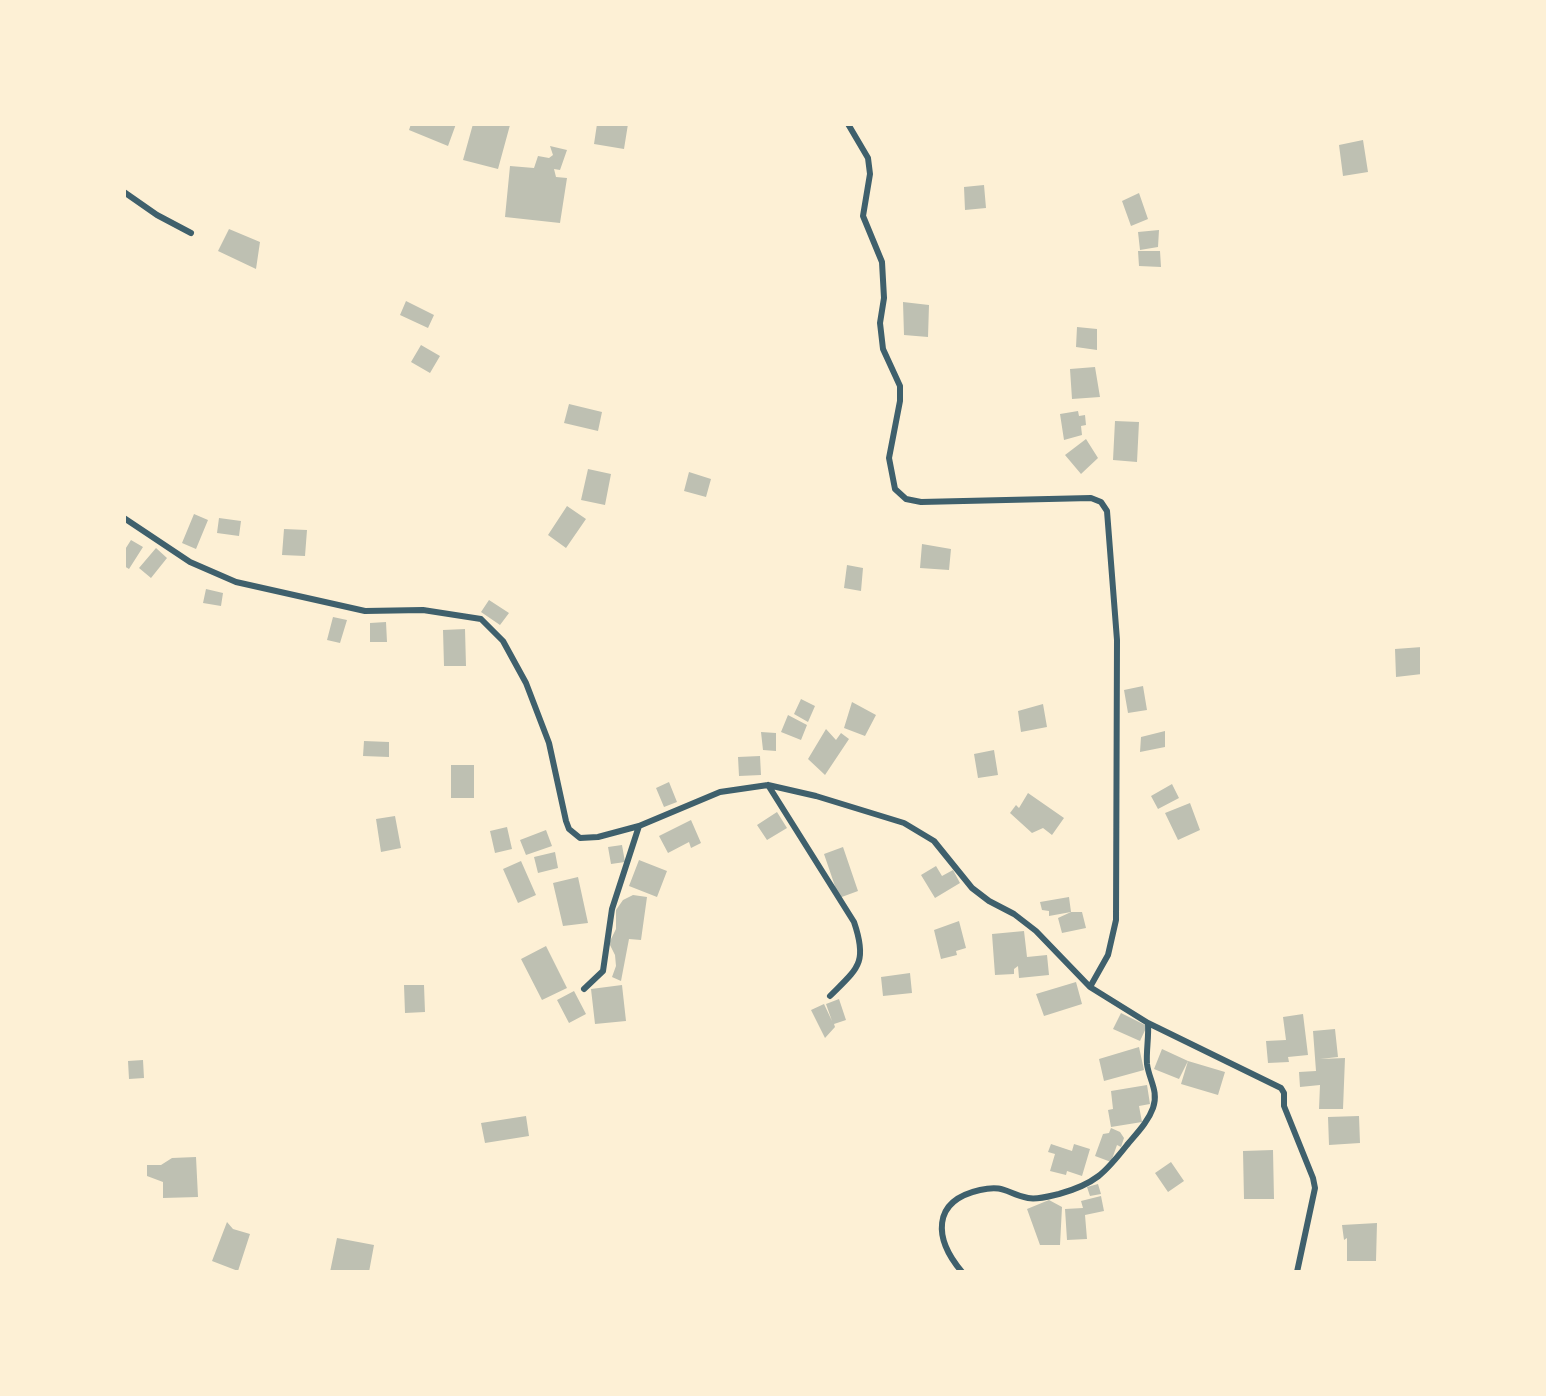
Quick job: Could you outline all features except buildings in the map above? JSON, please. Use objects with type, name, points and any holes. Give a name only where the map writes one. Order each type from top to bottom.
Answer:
[{"type":"street","points":[[848,124],[868,158],[870,174],[863,216],[882,261],[884,298],[880,323],[883,349],[900,386],[900,400],[889,458],[895,489],[906,499],[921,501],[1091,498],[1101,502],[1107,511],[1117,640],[1116,920],[1108,955],[1090,987]]},
{"type":"street","points":[[124,192],[157,215],[191,233]]},
{"type":"street","points":[[124,518],[190,562],[236,582],[365,611],[423,610],[481,619],[503,641],[526,683],[549,743],[568,830],[580,838],[598,837],[639,826],[720,792],[768,785],[867,810],[921,831],[934,841],[972,888],[989,902],[1014,914],[1036,931],[1090,987],[1148,1023],[1278,1086],[1284,1093],[1284,1106],[1315,1188],[1297,1272]]},
{"type":"street","points":[[768,785],[854,922],[859,936],[861,957],[856,972],[830,996]]},
{"type":"street","points":[[585,989],[603,971],[612,909],[639,826]]},
{"type":"street","points":[[962,1272],[944,1245],[940,1230],[942,1217],[948,1206],[978,1190],[996,1187],[1027,1198],[1039,1198],[1075,1190],[1094,1182],[1112,1166],[1142,1127],[1153,1109],[1156,1095],[1148,1066],[1148,1023]]}]
